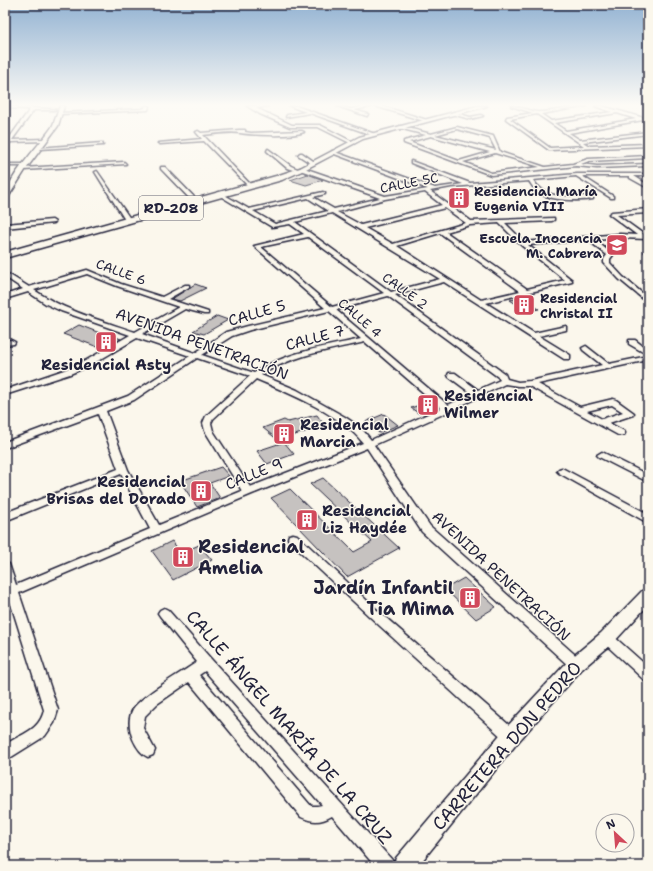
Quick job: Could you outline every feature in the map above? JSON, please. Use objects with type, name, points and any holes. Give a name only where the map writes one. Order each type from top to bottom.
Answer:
[{"type":"main road","name":"RD-208","points":[[5,255],[278,178],[300,170],[343,147]]},
{"type":"main road","points":[[5,197],[40,148]]},
{"type":"main road","name":"CARRETERA DON PEDRO","points":[[404,866],[511,736],[576,664],[607,638],[648,595]]},
{"type":"street","points":[[40,148],[61,147]]},
{"type":"street","points":[[211,147],[249,186]]},
{"type":"street","points":[[418,147],[489,173],[574,165],[588,160],[648,157]]},
{"type":"street","points":[[475,147],[546,168]]},
{"type":"street","points":[[496,147],[496,152]]},
{"type":"street","points":[[547,147],[549,148],[599,147]]},
{"type":"street","points":[[268,150],[288,167],[385,198]]},
{"type":"street","points":[[334,152],[434,189]]},
{"type":"street","points":[[459,162],[496,152]]},
{"type":"street","points":[[300,154],[314,163]]},
{"type":"street","points":[[413,162],[469,184]]},
{"type":"street","points":[[5,166],[25,167],[124,163]]},
{"type":"street","points":[[574,165],[597,168],[648,165]]},
{"type":"street","points":[[163,168],[196,202]]},
{"type":"street","points":[[97,172],[128,220]]},
{"type":"street","points":[[577,175],[611,197]]},
{"type":"street","name":"CALLE 5C","points":[[248,211],[274,226],[385,198],[425,190],[469,184],[577,175],[648,175]]},
{"type":"street","points":[[606,175],[618,182]]},
{"type":"street","points":[[632,177],[648,187]]},
{"type":"street","points":[[530,180],[533,187],[550,197],[591,198]]},
{"type":"street","points":[[425,190],[470,223]]},
{"type":"street","points":[[219,194],[248,211],[324,193]]},
{"type":"street","points":[[309,197],[392,246],[443,280],[534,335],[567,357]]},
{"type":"street","points":[[360,227],[445,206]]},
{"type":"street","points":[[646,238],[612,214],[648,211]]},
{"type":"street","points":[[392,246],[470,223],[552,219]]},
{"type":"street","points":[[5,226],[52,222]]},
{"type":"street","name":"CALLE 2","points":[[291,222],[502,376],[504,381]]},
{"type":"street","points":[[480,302],[570,282],[523,244],[501,222]]},
{"type":"street","points":[[442,232],[525,291]]},
{"type":"street","points":[[523,244],[620,236],[638,232]]},
{"type":"street","name":"CALLE 4","points":[[308,235],[257,246],[447,409]]},
{"type":"street","points":[[620,236],[646,238]]},
{"type":"street","points":[[590,239],[610,255],[607,259],[607,263],[621,278],[648,301]]},
{"type":"street","name":"CALLE 6","points":[[5,297],[87,272],[162,300],[206,313]]},
{"type":"street","name":"AVENIDA PENETRACIÓN","points":[[5,274],[27,290],[63,310],[256,376],[294,392],[342,419],[358,430],[369,444],[426,530],[576,664]]},
{"type":"street","name":"CALLE 5","points":[[5,445],[131,398],[229,334],[443,280]]},
{"type":"street","points":[[162,300],[188,286]]},
{"type":"street","points":[[5,393],[88,363],[185,306]]},
{"type":"street","points":[[534,335],[563,328]]},
{"type":"street","name":"CALLE 7","points":[[248,492],[209,431],[207,423],[209,418],[256,376],[278,363],[308,353],[366,340]]},
{"type":"street","points":[[632,342],[648,354]]},
{"type":"street","points":[[639,347],[648,345]]},
{"type":"street","points":[[586,348],[608,367]]},
{"type":"street","points":[[504,381],[518,384],[530,384],[648,358]]},
{"type":"street","points":[[452,375],[478,394]]},
{"type":"street","name":"CALLE 9","points":[[13,591],[248,492],[369,444],[447,409],[504,381]]},
{"type":"street","points":[[530,384],[621,433]]},
{"type":"street","points":[[579,410],[613,402],[630,413],[602,422]]},
{"type":"street","points":[[101,410],[123,470],[157,531]]},
{"type":"street","points":[[602,455],[648,479]]},
{"type":"street","points":[[5,517],[123,470]]},
{"type":"street","points":[[562,471],[648,519]]},
{"type":"street","points":[[293,538],[373,613],[511,736]]},
{"type":"street","points":[[5,567],[51,710],[50,721],[42,732],[5,754]]},
{"type":"street","name":"CALLE ÁNGEL MARÍA DE LA CRUZ","points":[[164,613],[206,663],[386,866]]},
{"type":"street","points":[[607,638],[648,675]]},
{"type":"street","points":[[148,750],[139,737],[136,728],[138,714],[147,704],[206,663]]},
{"type":"street","points":[[190,674],[306,812],[313,815],[322,814],[333,806]]},
{"type":"building","points":[[308,174],[323,180],[306,185],[290,180]]},
{"type":"building","points":[[195,284],[206,288],[180,301],[172,299]]},
{"type":"building","name":"Residencial Christal II","points":[[521,298],[539,309],[527,311],[510,300]]},
{"type":"building","points":[[217,316],[228,320],[204,334],[193,331]]},
{"type":"building","points":[[79,325],[105,335],[108,334],[121,339],[103,349],[63,334]]},
{"type":"building","name":"Residencial Wilmer","points":[[430,401],[438,408],[425,414],[418,413],[411,408]]},
{"type":"building","points":[[384,414],[398,425],[379,433],[365,422]]},
{"type":"building","name":"Residencial Marcia","points":[[317,415],[325,426],[278,440],[263,428],[284,420],[288,422]]},
{"type":"building","points":[[284,442],[294,454],[267,464],[257,451]]},
{"type":"building","name":"Residencial Brisas del Dorado","points":[[221,467],[229,476],[210,483],[220,498],[197,507],[180,481]]},
{"type":"building","name":"Residencial Liz Haydée","points":[[323,478],[399,548],[347,577],[271,498],[290,489],[354,552],[372,542],[310,484]]},
{"type":"building","name":"Residencial Amelia","points":[[172,541],[181,553],[199,545],[212,560],[173,580],[152,551]]},
{"type":"building","name":"Jardín Infantil Tia Mima","points":[[464,578],[496,607],[476,619],[445,589]]},
{"type":"place","name":"Residencial María Eugenia VIII","points":[[459,198]]},
{"type":"place","name":"Escuela Inocencia M. Cabrera","points":[[617,245]]},
{"type":"place","name":"Residencial Christal II","points":[[524,305]]},
{"type":"place","name":"Residencial Asty","points":[[106,342]]},
{"type":"place","name":"Residencial Wilmer","points":[[428,405]]},
{"type":"place","name":"Residencial Marcia","points":[[284,434]]},
{"type":"place","name":"Residencial Brisas del Dorado","points":[[201,491]]},
{"type":"place","name":"Residencial Liz Haydée","points":[[307,520]]},
{"type":"place","name":"Residencial Amelia","points":[[183,557]]},
{"type":"place","name":"Jardín Infantil Tia Mima","points":[[470,598]]}]
